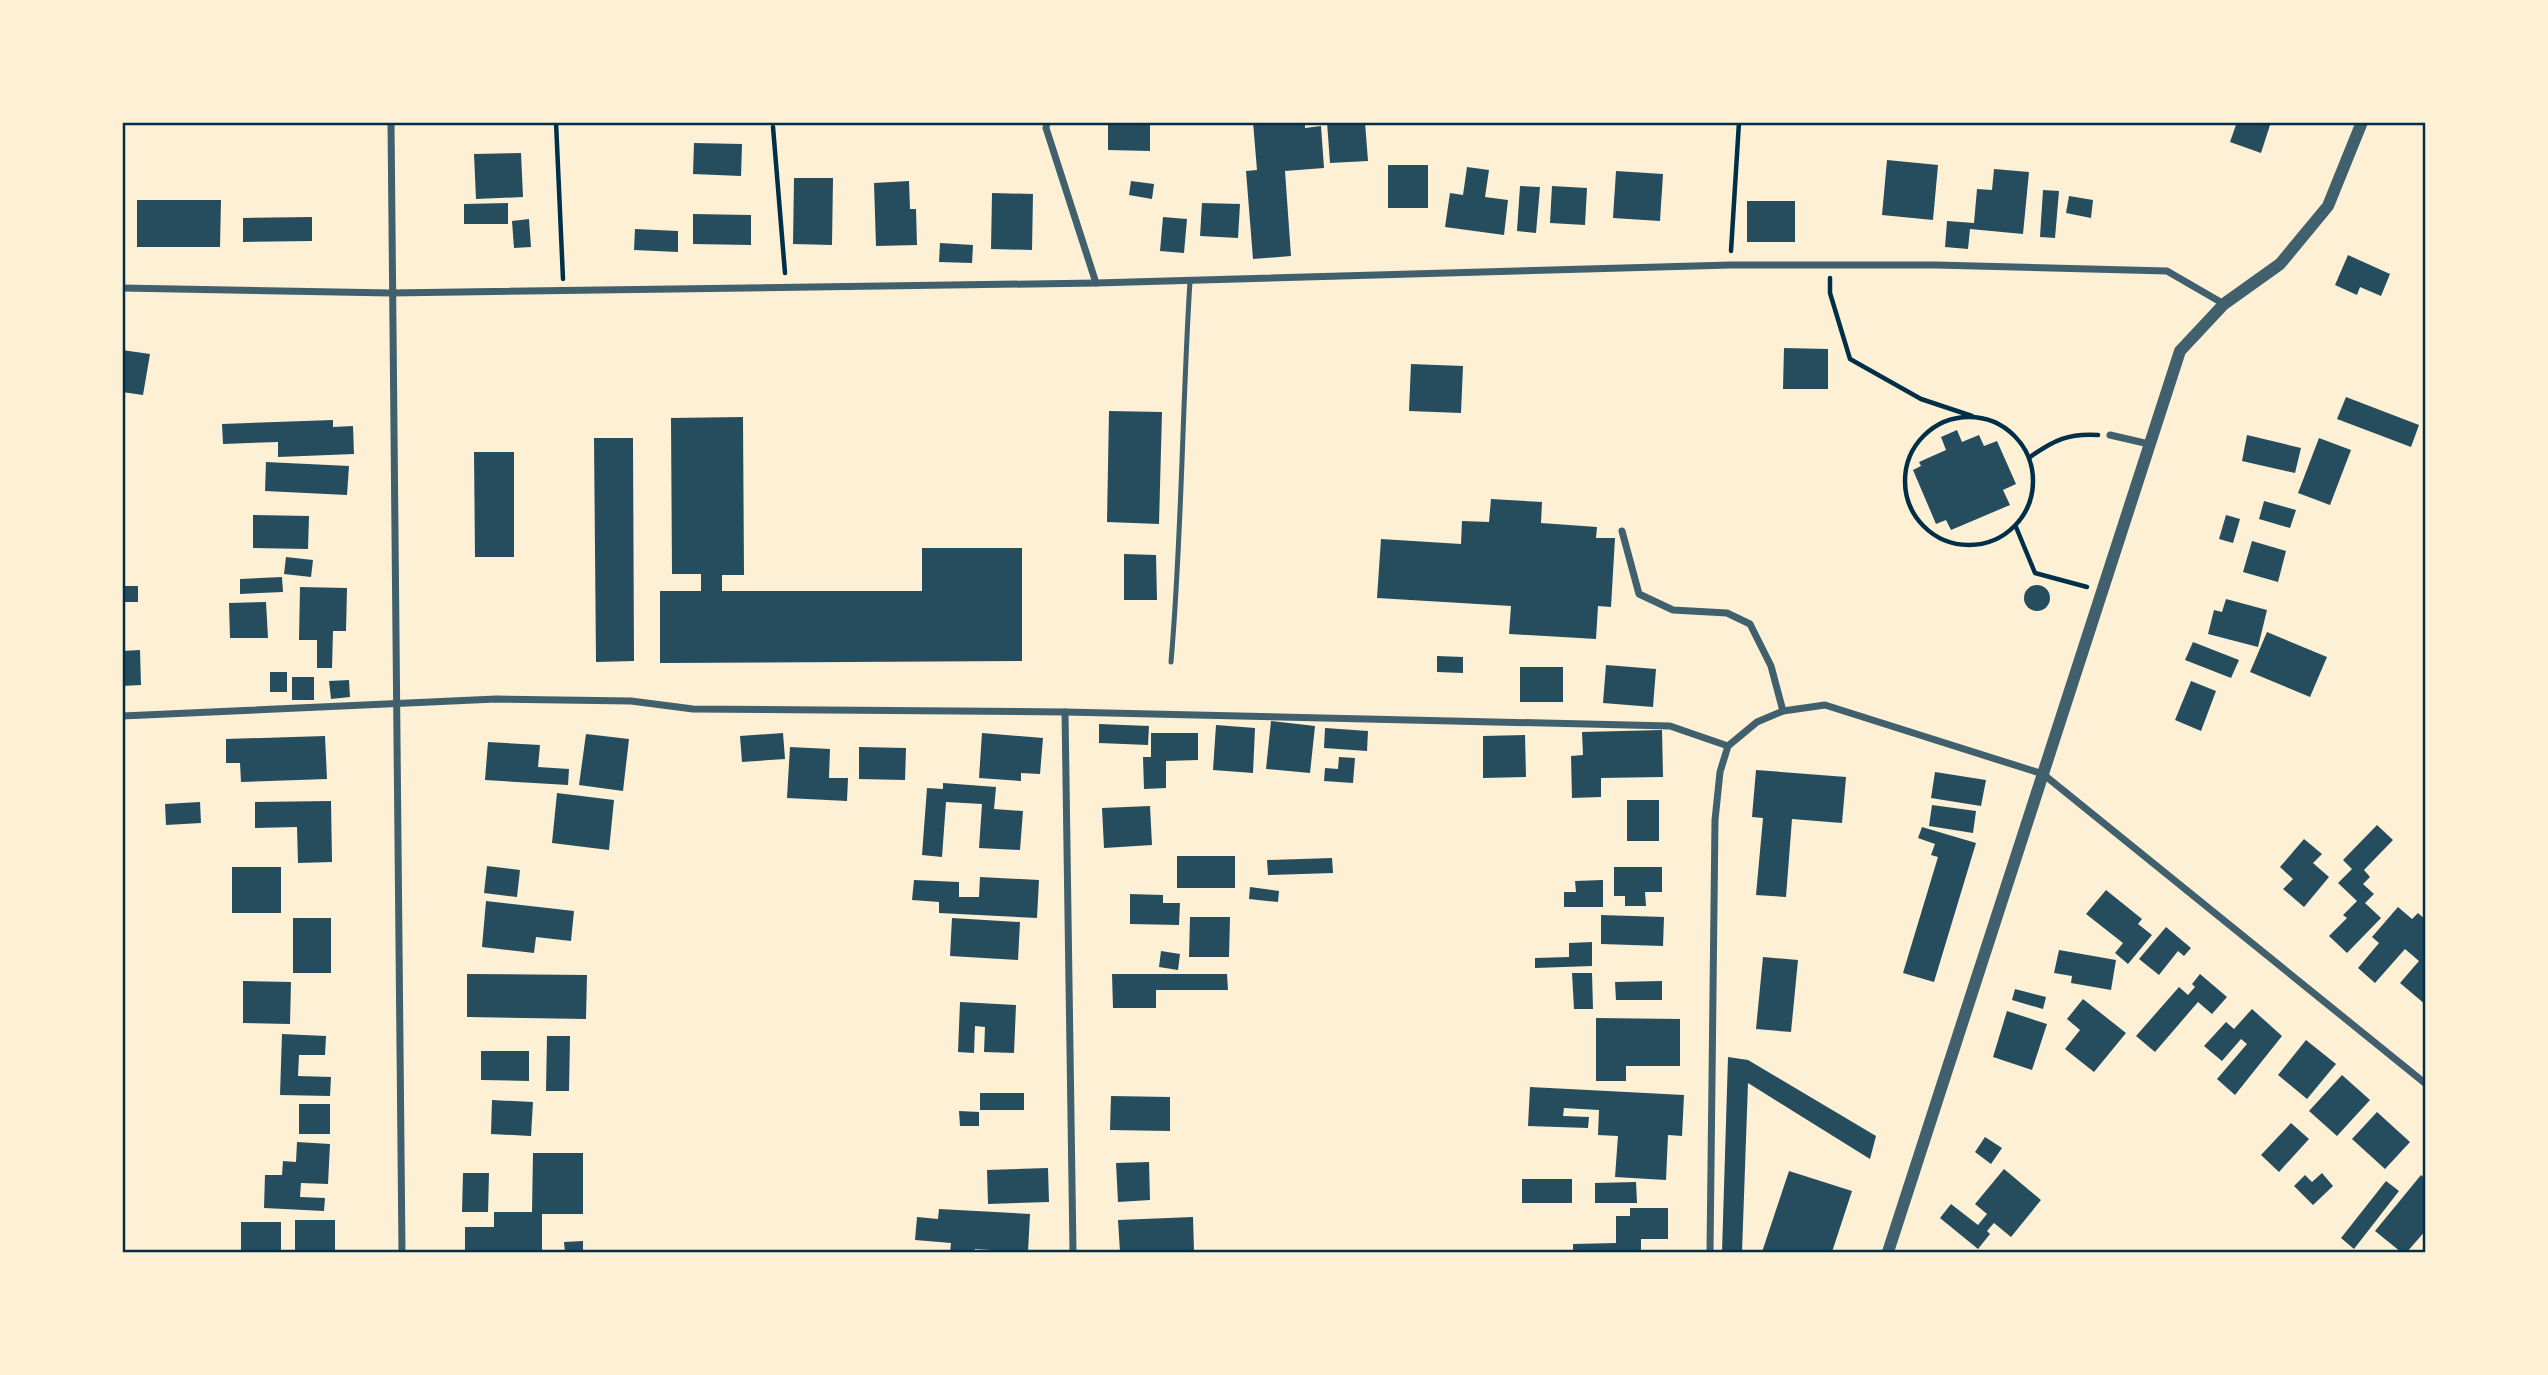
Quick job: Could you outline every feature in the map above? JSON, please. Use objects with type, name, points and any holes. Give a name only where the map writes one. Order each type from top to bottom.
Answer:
[{"type":"street","points":[[391,122],[401,1252]]},
{"type":"street","points":[[1047,122],[1046,128],[1097,283]]},
{"type":"street","points":[[1888,1252],[2180,351],[2224,304],[2280,264],[2329,206],[2362,122]]},
{"type":"street","points":[[122,288],[391,293],[1097,283],[1730,265],[1830,265],[2167,271],[2224,304]]},
{"type":"street","points":[[2110,435],[2150,444]]},
{"type":"street","points":[[1622,531],[1639,594],[1673,610],[1727,613],[1750,624],[1767,656],[1783,711]]},
{"type":"street","points":[[122,716],[496,699],[631,701],[693,709],[1065,712],[1670,726],[1728,746]]},
{"type":"street","points":[[1710,1252],[1715,820],[1720,772],[1728,746],[1756,722],[1783,711],[1825,705],[2043,774],[2426,1084]]},
{"type":"street","points":[[1065,712],[1073,1252]]},
{"type":"lane","points":[[1171,662],[1178,580],[1181,424],[1190,281]]},
{"type":"path","points":[[556,122],[563,290]]},
{"type":"path","points":[[1730,265],[1739,122]]},
{"type":"path","points":[[772,127],[786,287]]},
{"type":"path","points":[[1830,265],[1830,293],[1850,359],[1921,399],[1972,416],[2007,428],[2030,457],[2033,494],[2016,527],[1984,545],[1947,543],[1917,522],[1903,487],[1911,451],[1936,424],[1972,416]]},
{"type":"path","points":[[2030,457],[2057,438],[2078,433],[2110,435]]},
{"type":"path","points":[[2016,527],[2035,573],[2102,591]]},
{"type":"building","points":[[1108,122],[1150,122],[1150,151],[1108,150]]},
{"type":"building","points":[[1253,122],[1305,122],[1305,128],[1321,126],[1324,168],[1285,171],[1291,256],[1253,259],[1246,171],[1257,170]]},
{"type":"building","points":[[1327,122],[1365,122],[1368,161],[1330,163]]},
{"type":"building","points":[[2237,122],[2271,122],[2261,153],[2230,142]]},
{"type":"building","points":[[694,143],[742,144],[741,176],[693,174]]},
{"type":"building","points":[[521,153],[523,197],[476,199],[474,154]]},
{"type":"building","points":[[1887,160],[1938,165],[1933,220],[1882,215]]},
{"type":"building","points":[[1388,165],[1428,165],[1428,208],[1388,208]]},
{"type":"building","points":[[1467,167],[1489,170],[1485,197],[1508,200],[1504,235],[1445,227],[1450,193],[1463,195]]},
{"type":"building","points":[[1994,169],[2029,172],[2023,234],[1970,229],[1968,249],[1945,247],[1947,221],[1974,223],[1977,189],[1992,190]]},
{"type":"building","points":[[1616,171],[1663,174],[1660,221],[1613,218]]},
{"type":"building","points":[[794,178],[833,178],[832,245],[793,244]]},
{"type":"building","points":[[909,181],[910,209],[916,209],[917,245],[876,246],[874,183]]},
{"type":"building","points":[[1131,181],[1154,184],[1152,199],[1129,195]]},
{"type":"building","points":[[1520,186],[1540,187],[1536,233],[1517,231]]},
{"type":"building","points":[[1552,186],[1587,188],[1585,225],[1550,223]]},
{"type":"building","points":[[2043,190],[2059,191],[2055,238],[2040,237]]},
{"type":"building","points":[[992,193],[1033,194],[1032,250],[991,249]]},
{"type":"building","points":[[2069,196],[2093,200],[2091,218],[2066,213]]},
{"type":"building","points":[[137,200],[221,200],[220,247],[137,247]]},
{"type":"building","points":[[1747,201],[1795,201],[1795,242],[1747,242]]},
{"type":"building","points":[[508,203],[508,224],[464,224],[464,204]]},
{"type":"building","points":[[1202,203],[1240,204],[1238,238],[1200,236]]},
{"type":"building","points":[[693,214],[751,215],[751,245],[693,244]]},
{"type":"building","points":[[312,217],[312,241],[243,242],[243,218]]},
{"type":"building","points":[[1163,217],[1187,219],[1184,253],[1160,251]]},
{"type":"building","points":[[529,219],[531,247],[514,248],[512,221]]},
{"type":"building","points":[[635,229],[678,231],[678,252],[634,250]]},
{"type":"building","points":[[940,243],[973,245],[972,263],[939,262]]},
{"type":"building","points":[[2348,255],[2390,274],[2381,296],[2360,287],[2357,295],[2335,285]]},
{"type":"building","points":[[1784,348],[1828,349],[1828,389],[1783,389]]},
{"type":"building","points":[[122,350],[150,354],[143,395],[122,392]]},
{"type":"building","points":[[1411,364],[1463,366],[1461,413],[1409,411]]},
{"type":"building","points":[[2346,397],[2419,425],[2411,447],[2337,419]]},
{"type":"building","points":[[1109,411],[1162,412],[1159,524],[1107,522]]},
{"type":"building","points":[[743,417],[744,575],[722,575],[722,591],[922,591],[922,548],[1022,548],[1022,661],[660,663],[660,591],[701,591],[701,574],[672,574],[671,418]]},
{"type":"building","points":[[333,420],[333,427],[353,426],[354,454],[278,457],[278,442],[223,444],[222,424]]},
{"type":"building","points":[[1957,430],[1962,442],[1979,435],[1984,446],[1997,441],[2016,484],[2003,490],[2010,505],[1951,530],[1946,520],[1936,524],[1913,470],[1921,466],[1919,462],[1946,450],[1941,437]]},
{"type":"building","points":[[2247,435],[2301,448],[2295,473],[2242,461]]},
{"type":"building","points":[[594,438],[633,438],[634,661],[596,662]]},
{"type":"building","points":[[2319,438],[2351,450],[2330,505],[2298,493]]},
{"type":"building","points":[[474,452],[514,452],[514,557],[475,557]]},
{"type":"building","points":[[266,462],[349,466],[347,495],[265,491]]},
{"type":"building","points":[[1491,499],[1542,502],[1541,523],[1597,527],[1596,538],[1615,538],[1611,607],[1598,606],[1596,639],[1509,634],[1511,606],[1377,598],[1381,539],[1461,544],[1462,521],[1489,522]]},
{"type":"building","points":[[2264,501],[2296,510],[2290,528],[2259,519]]},
{"type":"building","points":[[253,515],[309,516],[308,549],[253,548]]},
{"type":"building","points":[[2226,515],[2240,519],[2233,543],[2219,539]]},
{"type":"building","points":[[2252,541],[2286,551],[2278,582],[2243,572]]},
{"type":"building","points":[[1124,554],[1156,555],[1157,600],[1124,600]]},
{"type":"building","points":[[286,557],[313,560],[311,577],[284,574]]},
{"type":"building","points":[[282,577],[283,592],[240,594],[240,579]]},
{"type":"building","points":[[2037,585],[2047,588],[2050,598],[2047,608],[2037,611],[2027,608],[2024,598],[2027,588]]},
{"type":"building","points":[[122,586],[138,586],[138,602],[122,602]]},
{"type":"building","points":[[300,587],[347,588],[346,631],[333,631],[332,668],[317,668],[317,640],[299,640]]},
{"type":"building","points":[[2226,599],[2267,610],[2258,647],[2208,634],[2214,610],[2222,612]]},
{"type":"building","points":[[266,602],[268,638],[230,638],[229,603]]},
{"type":"building","points":[[2267,632],[2327,657],[2310,697],[2250,672]]},
{"type":"building","points":[[2193,642],[2239,660],[2231,678],[2185,660]]},
{"type":"building","points":[[140,650],[141,685],[122,686],[122,651]]},
{"type":"building","points":[[1437,656],[1463,657],[1463,673],[1437,672]]},
{"type":"building","points":[[1606,665],[1656,669],[1653,707],[1603,703]]},
{"type":"building","points":[[1520,667],[1563,667],[1563,702],[1520,702]]},
{"type":"building","points":[[270,672],[287,672],[287,692],[270,692]]},
{"type":"building","points":[[292,677],[314,677],[314,700],[292,700]]},
{"type":"building","points":[[349,680],[350,697],[331,699],[329,681]]},
{"type":"building","points":[[2191,681],[2216,691],[2201,731],[2175,720]]},
{"type":"building","points":[[1271,721],[1315,726],[1310,773],[1266,769]]},
{"type":"building","points":[[1099,724],[1149,726],[1148,745],[1099,743]]},
{"type":"building","points":[[1216,725],[1255,728],[1253,773],[1213,770]]},
{"type":"building","points":[[1325,728],[1368,731],[1367,751],[1324,748]]},
{"type":"building","points":[[1662,730],[1663,777],[1601,778],[1601,797],[1572,798],[1571,756],[1583,755],[1582,732]]},
{"type":"building","points":[[783,733],[785,759],[742,762],[740,736]]},
{"type":"building","points":[[982,733],[1043,738],[1040,774],[1021,773],[1021,781],[979,778]]},
{"type":"building","points":[[1151,733],[1198,733],[1198,760],[1166,761],[1166,788],[1144,789],[1143,757],[1151,757]]},
{"type":"building","points":[[586,734],[629,739],[623,791],[579,785]]},
{"type":"building","points":[[1525,735],[1526,777],[1483,778],[1483,736]]},
{"type":"building","points":[[325,736],[327,779],[241,782],[240,763],[226,763],[226,739]]},
{"type":"building","points":[[488,742],[540,745],[538,767],[569,769],[568,785],[485,780]]},
{"type":"building","points":[[790,747],[830,749],[829,778],[848,778],[847,801],[787,798]]},
{"type":"building","points":[[859,747],[906,748],[905,780],[859,779]]},
{"type":"building","points":[[1339,757],[1355,758],[1353,783],[1324,781],[1325,768],[1338,769]]},
{"type":"building","points":[[1756,770],[1846,777],[1842,823],[1792,819],[1786,897],[1756,895],[1763,818],[1752,817]]},
{"type":"building","points":[[1935,772],[1986,780],[1981,806],[1931,798]]},
{"type":"building","points":[[943,783],[996,787],[994,809],[1023,811],[1020,850],[979,848],[982,804],[946,802],[942,857],[922,855],[927,788],[943,789]]},
{"type":"building","points":[[557,793],[614,800],[609,850],[552,843]]},
{"type":"building","points":[[1627,800],[1659,800],[1659,841],[1627,841]]},
{"type":"building","points":[[331,801],[332,862],[298,863],[297,827],[255,828],[255,802]]},
{"type":"building","points":[[200,802],[201,823],[166,825],[165,804]]},
{"type":"building","points":[[1932,805],[1976,811],[1973,833],[1929,826]]},
{"type":"building","points":[[1150,806],[1152,845],[1104,848],[1102,808]]},
{"type":"building","points":[[2377,825],[2393,840],[2364,870],[2370,877],[2363,884],[2374,894],[2365,903],[2381,918],[2347,953],[2329,936],[2347,918],[2343,915],[2357,901],[2338,883],[2352,869],[2343,860]]},
{"type":"building","points":[[1922,827],[1976,843],[1934,982],[1903,973],[1938,857],[1931,855],[1935,844],[1918,838]]},
{"type":"building","points":[[2304,839],[2322,854],[2313,863],[2329,877],[2304,907],[2283,889],[2293,879],[2280,867]]},
{"type":"building","points":[[1177,856],[1235,856],[1235,888],[1177,888]]},
{"type":"building","points":[[1332,858],[1333,873],[1268,875],[1267,860]]},
{"type":"building","points":[[487,866],[520,870],[517,897],[484,893]]},
{"type":"building","points":[[232,867],[281,867],[281,913],[232,913]]},
{"type":"building","points":[[1614,867],[1662,867],[1662,892],[1645,892],[1646,906],[1625,906],[1625,896],[1614,896]]},
{"type":"building","points":[[980,877],[1039,880],[1037,918],[939,913],[939,902],[912,900],[914,880],[959,882],[959,897],[979,897]]},
{"type":"building","points":[[1603,880],[1603,907],[1564,907],[1564,892],[1576,892],[1575,881]]},
{"type":"building","points":[[1250,887],[1279,891],[1278,902],[1249,899]]},
{"type":"building","points":[[2106,890],[2142,919],[2138,924],[2152,935],[2128,964],[2115,953],[2123,943],[2086,914]]},
{"type":"building","points":[[1130,894],[1163,895],[1163,903],[1180,903],[1179,925],[1130,924]]},
{"type":"building","points":[[486,901],[574,911],[571,941],[536,937],[534,953],[482,947]]},
{"type":"building","points":[[2398,907],[2412,919],[2418,913],[2426,920],[2426,1005],[2400,983],[2419,961],[2405,949],[2375,983],[2358,968],[2379,943],[2372,937]]},
{"type":"building","points":[[1601,915],[1664,917],[1663,946],[1601,944]]},
{"type":"building","points":[[1190,917],[1230,917],[1229,957],[1189,957]]},
{"type":"building","points":[[293,918],[331,918],[331,973],[293,973]]},
{"type":"building","points":[[952,918],[1020,922],[1018,960],[950,956]]},
{"type":"building","points":[[2166,927],[2191,948],[2184,956],[2178,951],[2159,975],[2139,959]]},
{"type":"building","points":[[1592,942],[1592,966],[1535,968],[1535,958],[1569,957],[1569,943]]},
{"type":"building","points":[[2059,950],[2116,960],[2111,990],[2071,983],[2072,976],[2054,973]]},
{"type":"building","points":[[1161,951],[1180,954],[1178,970],[1159,967]]},
{"type":"building","points":[[1763,957],[1798,960],[1791,1032],[1756,1029]]},
{"type":"building","points":[[1572,973],[1592,973],[1593,1009],[1574,1009]]},
{"type":"building","points":[[467,974],[587,975],[586,1019],[467,1017]]},
{"type":"building","points":[[1112,974],[1227,974],[1228,990],[1156,990],[1156,1008],[1113,1008]]},
{"type":"building","points":[[2200,974],[2227,997],[2212,1014],[2198,1002],[2155,1052],[2136,1036],[2179,987],[2188,995],[2195,987],[2192,984]]},
{"type":"building","points":[[243,981],[291,982],[290,1024],[243,1023]]},
{"type":"building","points":[[1662,981],[1662,1000],[1616,1000],[1615,982]]},
{"type":"building","points":[[2015,989],[2046,997],[2043,1009],[2012,1000]]},
{"type":"building","points":[[2083,999],[2126,1033],[2094,1072],[2065,1049],[2080,1030],[2067,1019]]},
{"type":"building","points":[[960,1002],[1016,1005],[1014,1053],[984,1052],[985,1027],[975,1026],[974,1053],[958,1052]]},
{"type":"building","points":[[2252,1009],[2282,1036],[2235,1095],[2217,1079],[2247,1044],[2241,1039],[2222,1061],[2204,1046],[2226,1022],[2234,1029]]},
{"type":"building","points":[[2007,1011],[2047,1024],[2032,1070],[1993,1057]]},
{"type":"building","points":[[1596,1018],[1680,1019],[1680,1066],[1626,1066],[1626,1081],[1596,1081]]},
{"type":"building","points":[[282,1034],[326,1036],[325,1055],[299,1055],[298,1076],[331,1077],[330,1096],[280,1095]]},
{"type":"building","points":[[547,1036],[570,1036],[569,1091],[546,1091]]},
{"type":"building","points":[[2306,1040],[2336,1064],[2307,1099],[2278,1075]]},
{"type":"building","points":[[481,1051],[529,1051],[529,1081],[481,1080]]},
{"type":"building","points":[[1728,1057],[1748,1060],[1876,1136],[1870,1159],[1748,1083],[1742,1252],[1722,1252]]},
{"type":"building","points":[[2342,1075],[2370,1100],[2337,1136],[2309,1111]]},
{"type":"building","points":[[1530,1087],[1684,1095],[1682,1136],[1668,1135],[1666,1180],[1615,1177],[1618,1136],[1598,1135],[1599,1110],[1564,1108],[1563,1116],[1589,1117],[1588,1128],[1528,1126]]},
{"type":"building","points":[[980,1093],[1024,1093],[1024,1110],[980,1110]]},
{"type":"building","points":[[1111,1096],[1170,1097],[1170,1131],[1110,1130]]},
{"type":"building","points":[[492,1100],[533,1102],[531,1136],[491,1134]]},
{"type":"building","points":[[299,1104],[330,1104],[330,1134],[299,1134]]},
{"type":"building","points":[[959,1111],[979,1112],[979,1126],[960,1126]]},
{"type":"building","points":[[2377,1112],[2410,1142],[2385,1169],[2352,1139]]},
{"type":"building","points":[[2291,1123],[2309,1139],[2279,1172],[2261,1155]]},
{"type":"building","points":[[1985,1137],[2002,1148],[1991,1164],[1975,1152]]},
{"type":"building","points":[[297,1142],[330,1144],[328,1184],[301,1183],[300,1197],[325,1198],[324,1211],[264,1208],[265,1175],[282,1175],[283,1161],[296,1162]]},
{"type":"building","points":[[533,1153],[583,1153],[583,1214],[542,1214],[542,1252],[465,1252],[465,1227],[494,1227],[494,1212],[532,1212]]},
{"type":"building","points":[[1149,1162],[1150,1200],[1118,1202],[1116,1163]]},
{"type":"building","points":[[1048,1168],[1049,1202],[988,1204],[987,1170]]},
{"type":"building","points":[[2004,1169],[2041,1200],[2011,1237],[1994,1223],[1987,1231],[1990,1234],[1978,1249],[1940,1218],[1951,1204],[1978,1225],[1987,1214],[1975,1204]]},
{"type":"building","points":[[1789,1171],[1852,1191],[1832,1252],[1762,1252]]},
{"type":"building","points":[[463,1173],[489,1173],[488,1212],[462,1212]]},
{"type":"building","points":[[2322,1173],[2333,1186],[2313,1205],[2294,1186],[2305,1175],[2312,1182]]},
{"type":"building","points":[[2421,1175],[2426,1179],[2426,1230],[2407,1252],[2401,1252],[2375,1231]]},
{"type":"building","points":[[1522,1179],[1572,1179],[1572,1203],[1522,1203]]},
{"type":"building","points":[[2386,1181],[2399,1191],[2354,1249],[2341,1238]]},
{"type":"building","points":[[1636,1182],[1637,1203],[1595,1203],[1595,1183]]},
{"type":"building","points":[[1630,1208],[1668,1208],[1668,1239],[1641,1239],[1641,1250],[1680,1252],[1573,1252],[1573,1244],[1616,1243],[1616,1216],[1630,1216]]},
{"type":"building","points":[[939,1209],[1030,1214],[1028,1252],[975,1249],[974,1252],[950,1252],[951,1243],[915,1240],[917,1217],[938,1219]]},
{"type":"building","points":[[1193,1217],[1194,1251],[1120,1252],[1118,1220]]},
{"type":"building","points":[[295,1220],[335,1220],[335,1252],[295,1252]]},
{"type":"building","points":[[241,1222],[281,1222],[281,1252],[241,1252]]},
{"type":"building","points":[[583,1241],[583,1252],[565,1252],[564,1242]]}]
